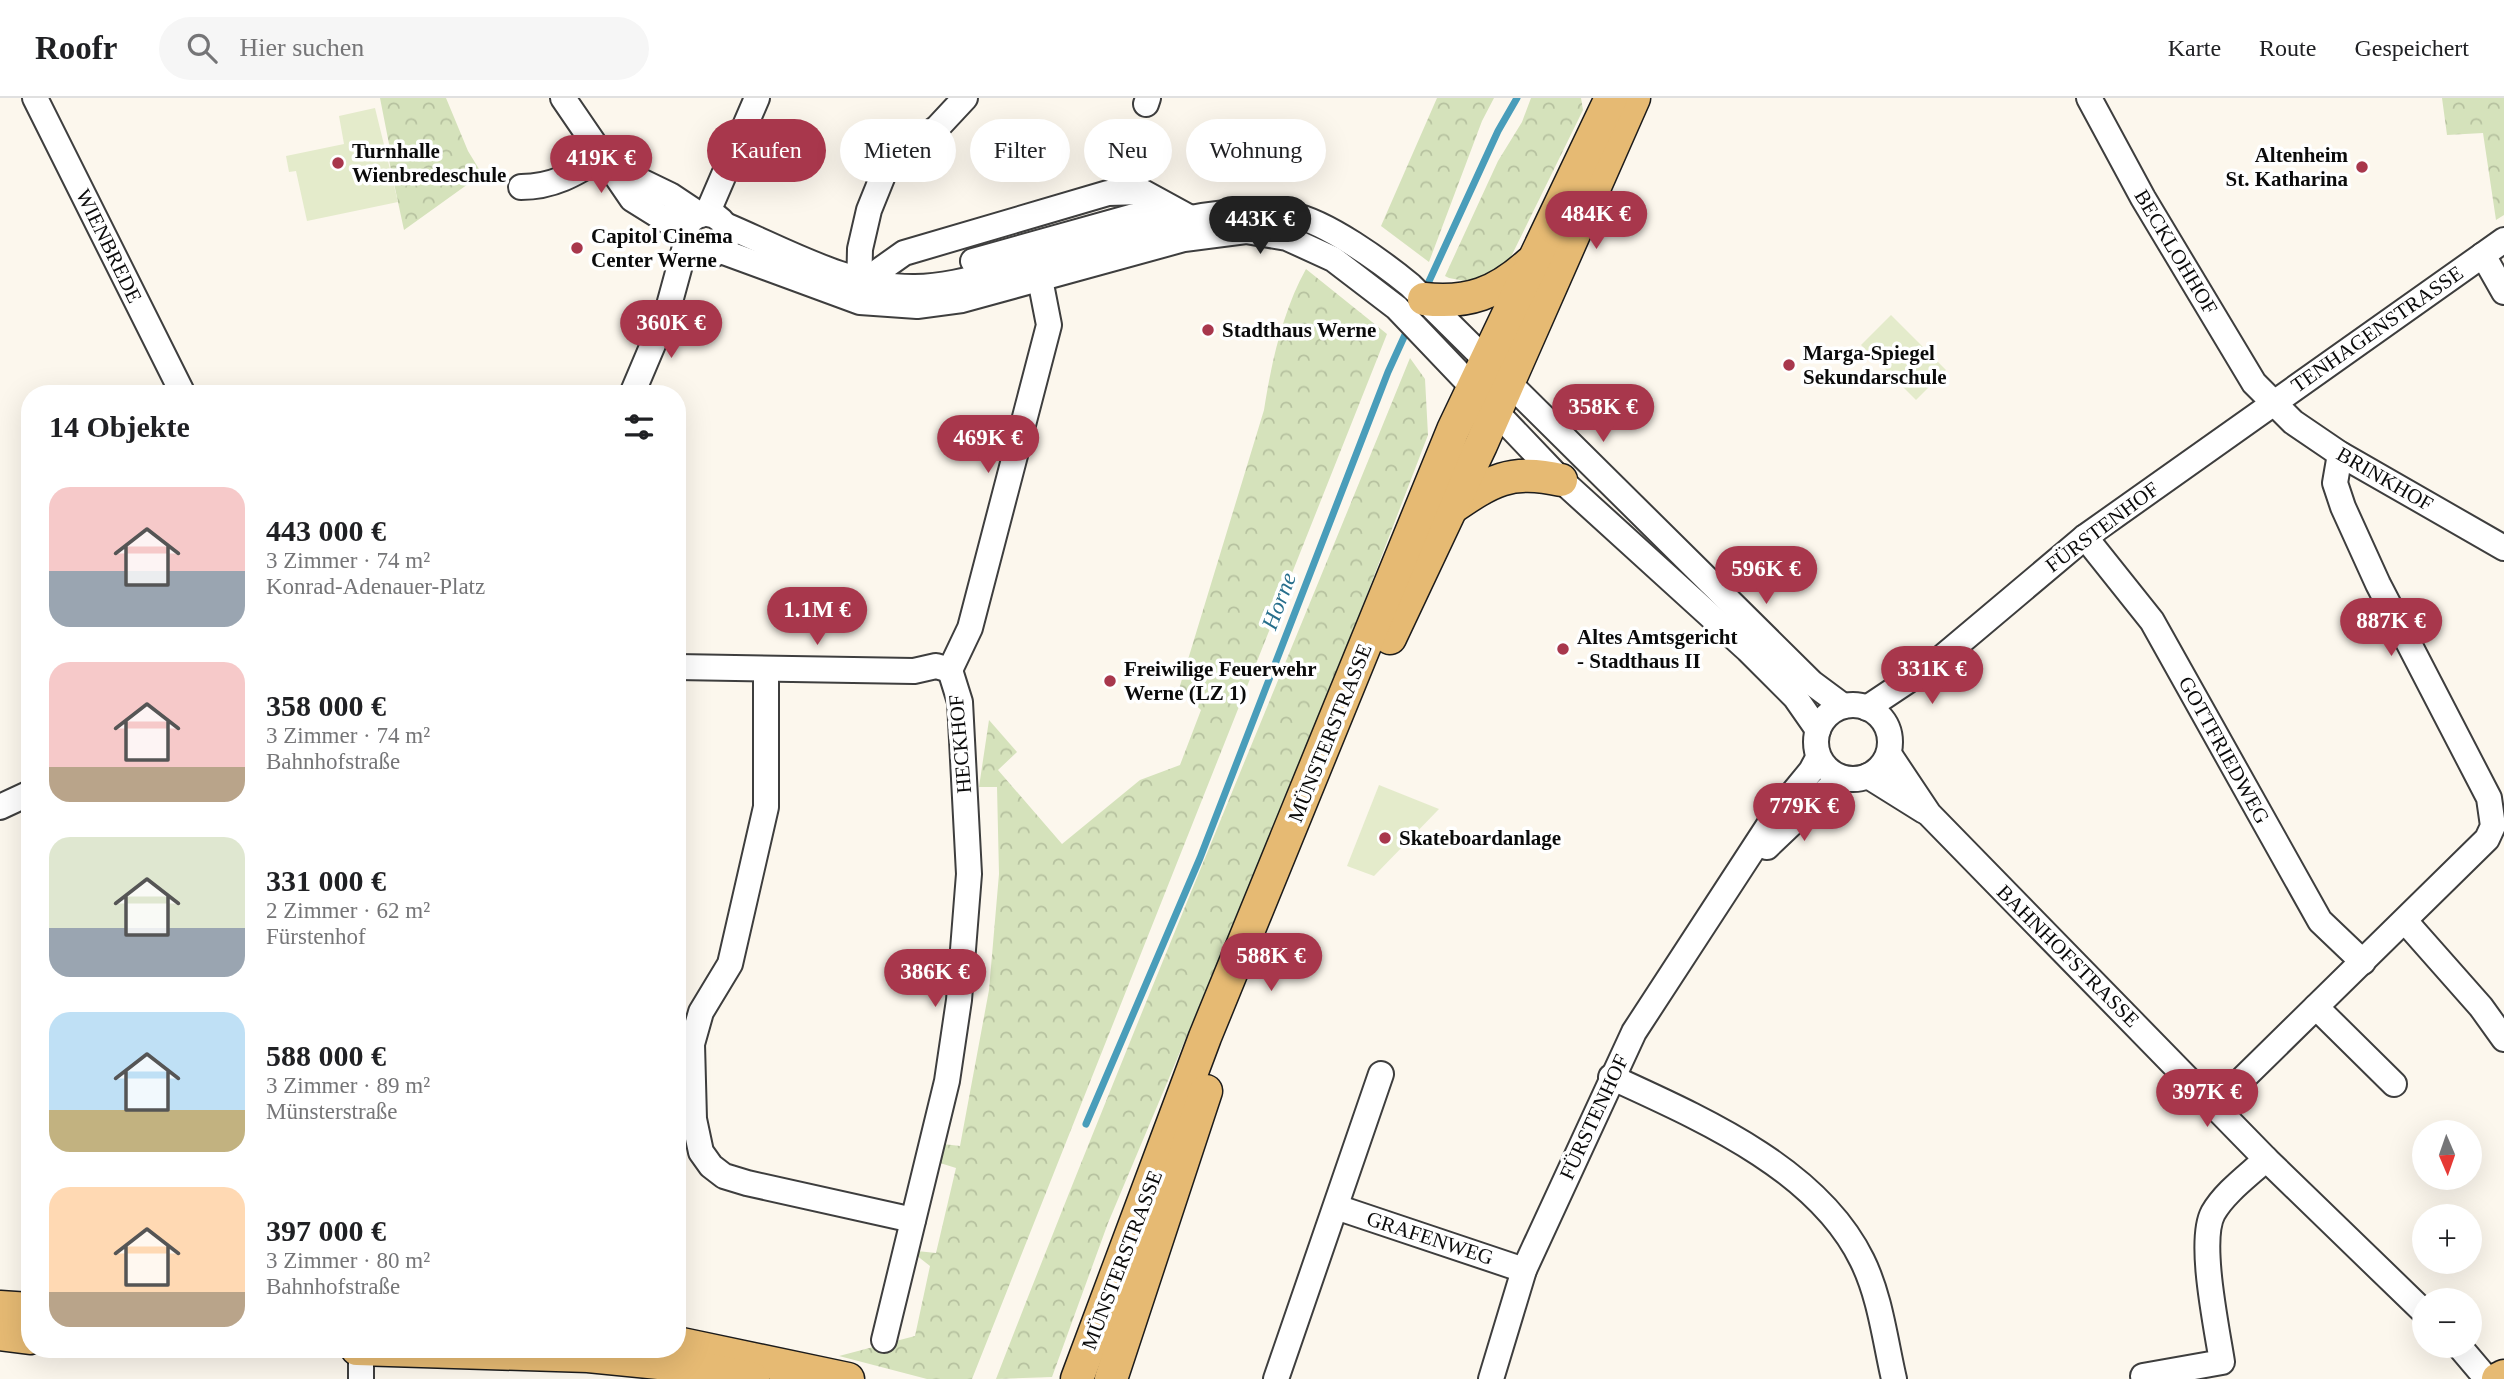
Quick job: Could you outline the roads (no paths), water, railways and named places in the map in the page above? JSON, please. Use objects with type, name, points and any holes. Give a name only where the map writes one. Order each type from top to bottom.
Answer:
[{"type":"main road","name":"MÜNSTERSTRASSE","points":[[1077,1379],[1205,1037],[1472,387],[1611,98]]},
{"type":"main road","name":"MÜNSTERSTRASSE","points":[[1111,1379],[1224,1041],[1353,714],[1495,413],[1634,98]]},
{"type":"main road","points":[[1426,302],[1478,298],[1498,289],[1535,258]]},
{"type":"main road","points":[[1449,510],[1493,481],[1507,477],[1529,474],[1561,480]]},
{"type":"main road","points":[[0,1307],[21,1308]]},
{"type":"main road","points":[[0,1334],[21,1337]]},
{"type":"main road","points":[[686,1345],[766,1359],[848,1379]]},
{"type":"main road","points":[[609,1358],[688,1366],[753,1379]]},
{"type":"main road","points":[[2498,1379],[2504,1376]]},
{"type":"street","name":"WIENBREDE","points":[[34,98],[178,385]]},
{"type":"street","points":[[564,98],[632,199],[825,289],[918,288],[957,282],[1182,220],[1247,212],[1295,216],[1379,260],[1426,302],[1432,341],[1495,413],[1561,480],[1748,650],[1795,697],[1818,730]]},
{"type":"street","points":[[636,385],[667,309],[704,234],[757,98]]},
{"type":"street","points":[[862,288],[860,249],[869,210],[888,163],[937,128],[965,98]]},
{"type":"street","name":"BECKLOHHOF","points":[[2089,98],[2143,198],[2254,383],[2270,403]]},
{"type":"street","points":[[521,187],[543,187],[604,160]]},
{"type":"street","points":[[862,288],[880,270],[904,253],[1108,193],[1143,192],[1182,220],[1237,232],[1287,238],[1426,302]]},
{"type":"street","points":[[704,234],[917,306],[962,300],[1184,239],[1237,232]]},
{"type":"street","name":"TENHAGENSTRASSE","points":[[2270,403],[2504,240]]},
{"type":"street","name":"TENHAGENSTRASSE","points":[[2483,255],[2504,292]]},
{"type":"street","name":"HECKHOF","points":[[884,1340],[947,1081],[959,1000],[969,874],[960,702],[950,670],[970,628],[1049,325],[1040,279]]},
{"type":"street","name":"BAHNHOFSTRASSE","points":[[1426,302],[1812,683],[1883,720],[1889,742],[1929,814],[2266,1158],[2412,1300]]},
{"type":"street","name":"BRINKHOF","points":[[2270,403],[2340,454],[2504,548]]},
{"type":"street","name":"FÜRSTENHOF","points":[[1855,707],[1939,660],[2085,537],[2270,403]]},
{"type":"street","points":[[2216,1105],[2499,826],[2489,798],[2378,584],[2343,507],[2335,483],[2340,454]]},
{"type":"street","name":"GOTTFRIEDWEG","points":[[2085,537],[2152,621],[2320,921],[2363,962]]},
{"type":"street","name":"FÜRSTENHOF","points":[[1889,742],[1895,715],[1939,660]]},
{"type":"street","points":[[686,667],[914,671],[936,666],[950,670]]},
{"type":"street","points":[[766,669],[766,807],[730,964],[701,1012],[692,1044],[694,1118],[701,1153],[711,1167],[724,1176],[913,1220]]},
{"type":"street","points":[[1818,758],[1815,746],[1818,730],[1832,711],[1855,707]]},
{"type":"street","points":[[1856,778],[1876,772],[1889,742]]},
{"type":"street","name":"BAHNHOFSTRASSE","points":[[1818,758],[1824,766],[1856,778],[1929,814]]},
{"type":"street","name":"FÜRSTENHOF","points":[[1491,1379],[1524,1270],[1634,1032],[1778,811],[1811,771],[1818,758]]},
{"type":"street","name":"FÜRSTENHOF","points":[[1738,874],[1829,788],[1856,778]]},
{"type":"street","points":[[0,807],[21,797]]},
{"type":"street","points":[[2405,921],[2481,1007],[2504,1039]]},
{"type":"street","points":[[2316,1007],[2394,1084]]},
{"type":"street","points":[[1276,1379],[1381,1074]]},
{"type":"street","points":[[1611,1077],[1663,1100],[1764,1157],[1788,1172],[1817,1200],[1843,1228],[1862,1260],[1874,1291],[1894,1379]]},
{"type":"street","points":[[2144,1376],[2222,1362],[2209,1276],[2210,1220],[2220,1203],[2266,1158]]},
{"type":"street","name":"GRAFENWEG","points":[[1336,1206],[1524,1270]]},
{"type":"street","points":[[360,1358],[361,1379]]},
{"type":"street","points":[[2469,1358],[2487,1379]]},
{"type":"waterway","name":"Horne","points":[[1425,290],[1498,131],[1517,98]]},
{"type":"waterway","name":"Horne","points":[[1086,1124],[1200,858],[1388,372],[1409,326]]},
{"type":"place","name":"Turnhalle Wienbredeschule","points":[[338,163]]},
{"type":"place","name":"Altenheim St. Katharina","points":[[2362,167]]},
{"type":"place","name":"Capitol Cinema Center Werne","points":[[577,248]]},
{"type":"place","name":"Stadthaus Werne","points":[[1208,330]]},
{"type":"place","name":"Marga-Spiegel Sekundarschule","points":[[1789,365]]},
{"type":"place","name":"Altes Amtsgericht - Stadthaus II","points":[[1563,649]]},
{"type":"place","name":"Freiwilige Feuerwehr Werne (LZ 1)","points":[[1110,681]]},
{"type":"place","name":"Skateboardanlage","points":[[1385,838]]}]
